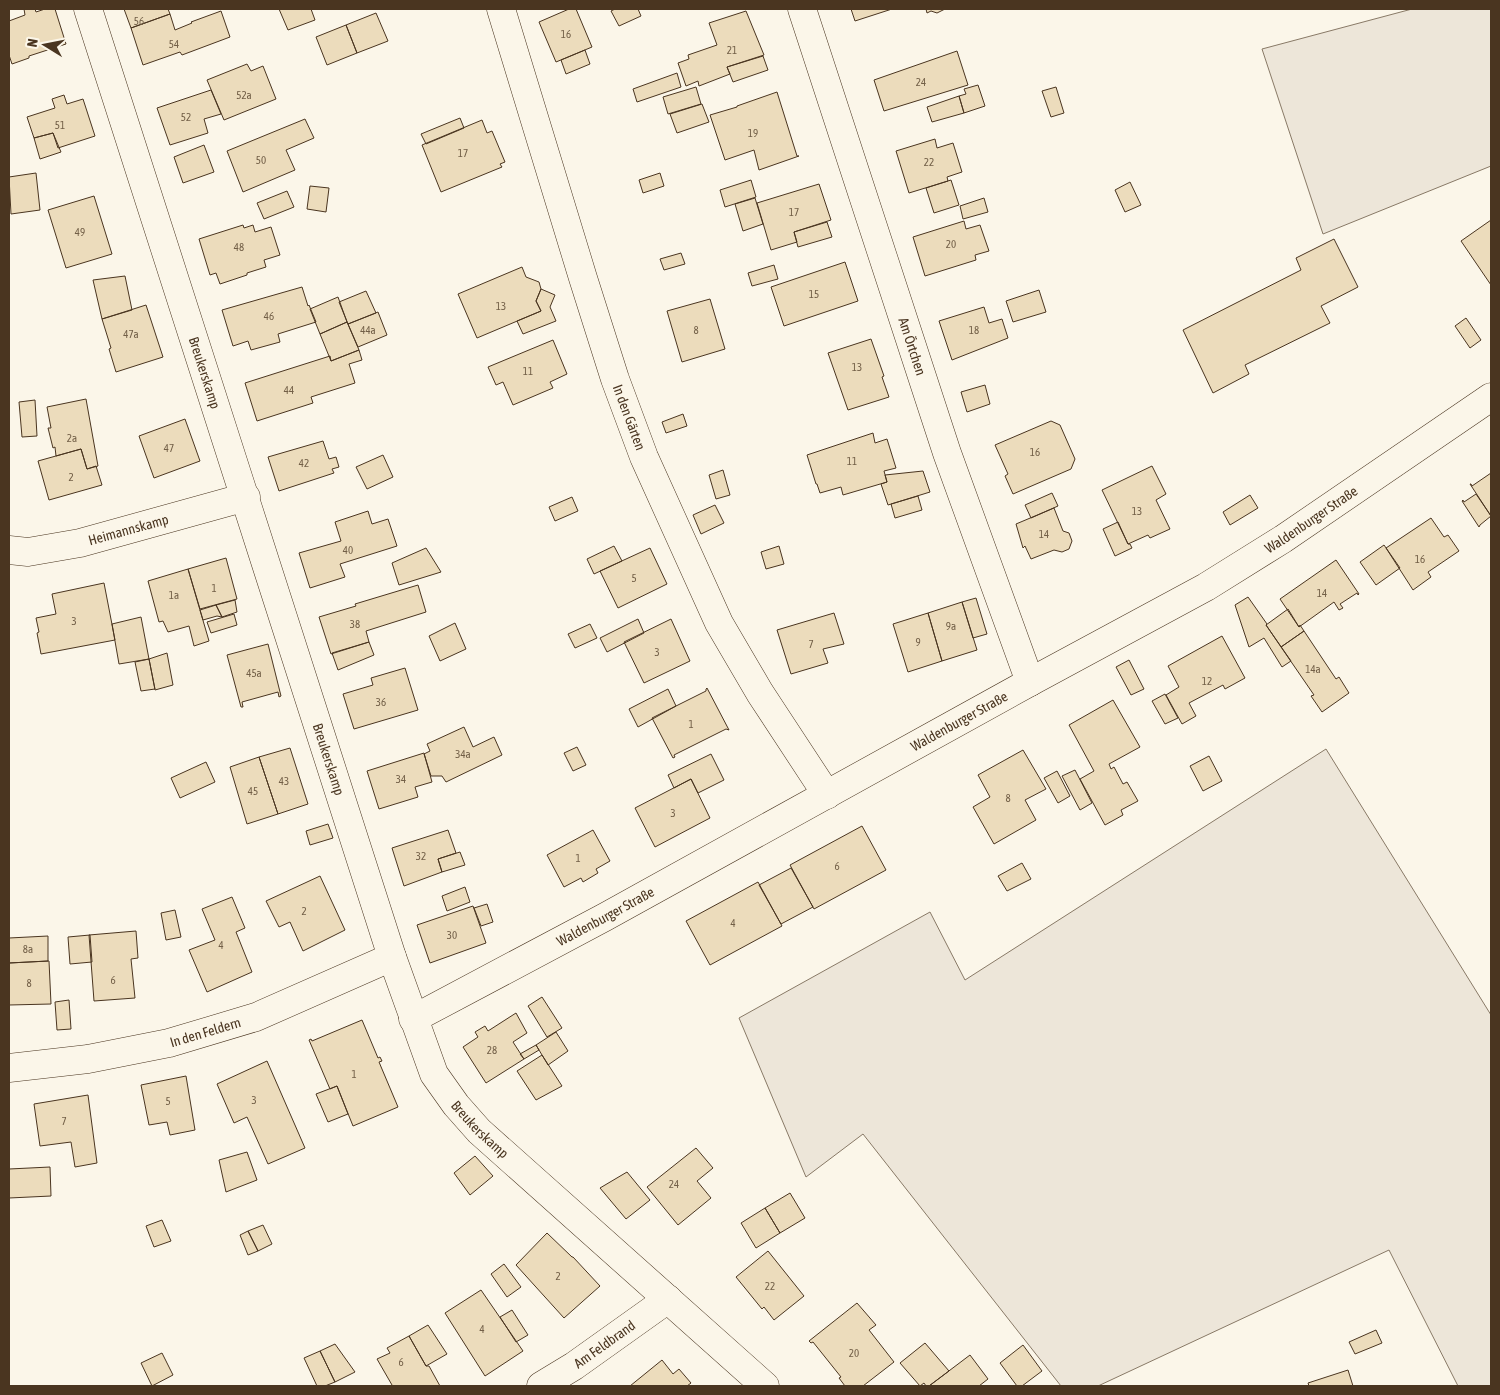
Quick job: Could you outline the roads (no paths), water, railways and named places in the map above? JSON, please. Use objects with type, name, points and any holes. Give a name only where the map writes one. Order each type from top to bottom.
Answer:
[{"type":"street","name":"Breukerskamp","points":[[88,9],[246,496],[392,957],[434,1074],[456,1105],[479,1131],[764,1386]]},
{"type":"street","name":"In den Gärten","points":[[501,9],[615,379],[644,457],[719,623],[760,692],[826,795]]},
{"type":"street","name":"Am Örtchen","points":[[802,9],[946,453],[1030,682]]},
{"type":"street","name":"Waldenburger Straße","points":[[413,1019],[605,917],[1206,587],[1283,539],[1491,397]]},
{"type":"street","name":"Heimannskamp","points":[[9,550],[28,552],[80,543],[246,496]]},
{"type":"street","name":"In den Feldern","points":[[9,1068],[88,1059],[178,1040],[256,1017],[392,957]]},
{"type":"street","name":"Am Feldbrand","points":[[540,1386],[574,1366],[668,1299]]}]
